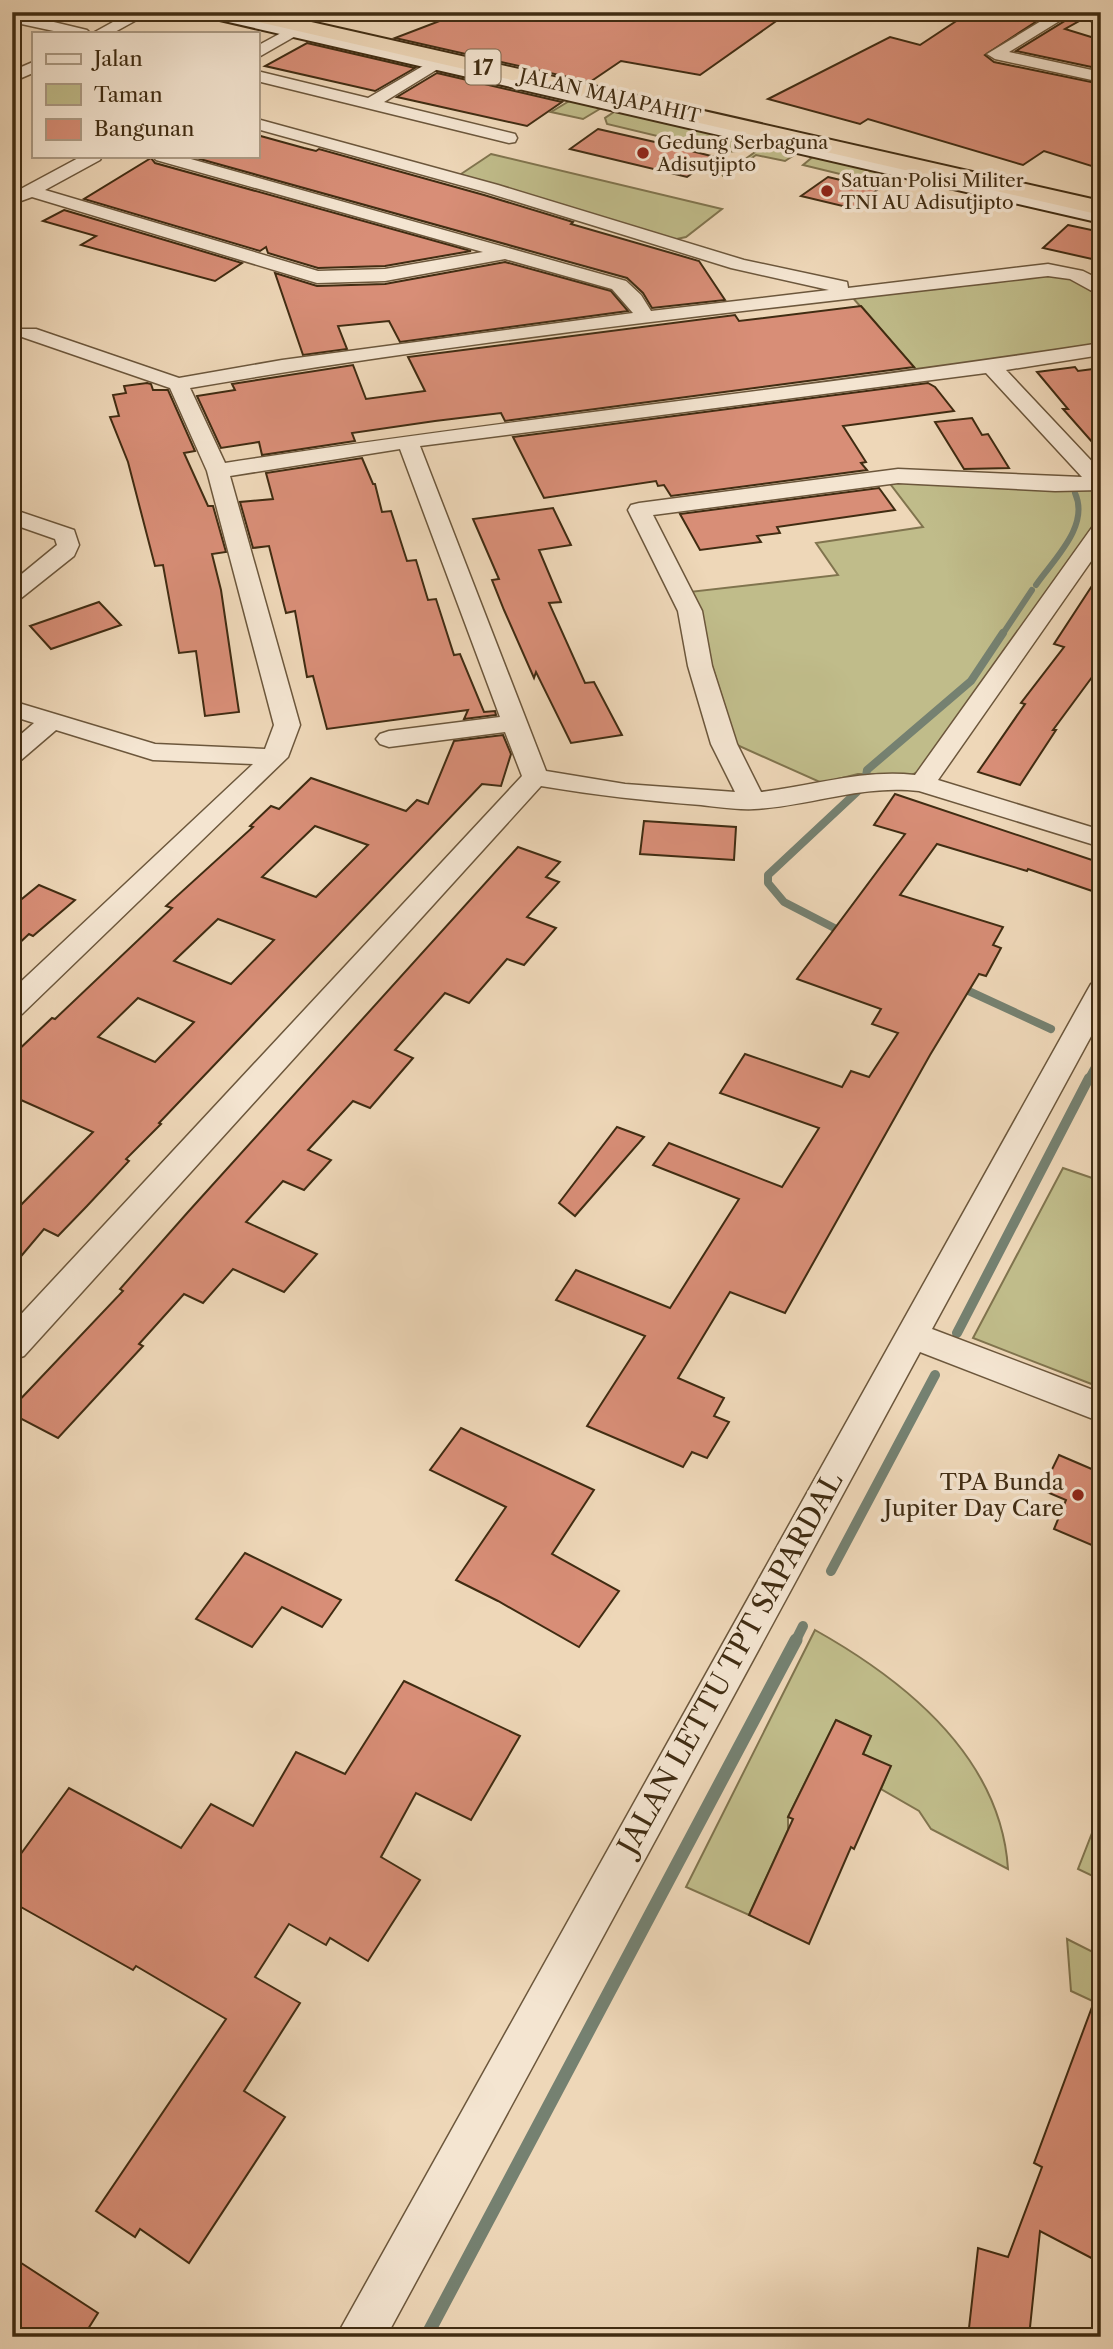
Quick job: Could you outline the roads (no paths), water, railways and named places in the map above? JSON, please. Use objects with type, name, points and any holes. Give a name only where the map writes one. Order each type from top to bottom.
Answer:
[{"type":"highway","name":"JALAN MAJAPAHIT","points":[[242,12],[526,80]]},
{"type":"highway","name":"JALAN MAJAPAHIT","points":[[283,12],[947,158],[1097,205]]},
{"type":"street","points":[[103,32],[144,12]]},
{"type":"street","points":[[211,12],[435,64],[526,80],[1097,205]]},
{"type":"street","points":[[314,12],[947,158]]},
{"type":"street","points":[[1067,12],[995,54],[1101,76]]},
{"type":"street","points":[[1083,12],[1101,17]]},
{"type":"street","points":[[12,18],[77,32]]},
{"type":"street","points":[[259,52],[294,31]]},
{"type":"street","points":[[372,103],[435,64]]},
{"type":"street","points":[[15,80],[32,68]]},
{"type":"street","points":[[259,76],[509,138]]},
{"type":"street","points":[[259,125],[465,180],[680,246],[798,278],[870,291]]},
{"type":"street","points":[[12,200],[89,158]]},
{"type":"street","points":[[169,158],[620,285],[646,317]]},
{"type":"street","points":[[30,191],[317,277],[333,278],[428,268],[506,253]]},
{"type":"street","points":[[29,334],[178,384],[295,365],[646,317],[1048,271],[1076,274],[1090,280],[1101,290]]},
{"type":"street","points":[[218,471],[408,441],[991,366],[1101,349]]},
{"type":"street","points":[[991,366],[1100,483]]},
{"type":"street","points":[[12,1007],[275,757],[286,725],[218,471],[178,384]]},
{"type":"street","points":[[408,441],[535,777]]},
{"type":"street","points":[[752,800],[724,744],[700,666],[690,611],[639,510],[898,476],[1055,484],[1100,483]]},
{"type":"street","points":[[12,516],[66,536],[68,545],[66,551],[12,594]]},
{"type":"street","points":[[922,784],[1101,531]]},
{"type":"street","points":[[12,708],[153,752],[275,757]]},
{"type":"street","points":[[12,755],[52,721]]},
{"type":"street","points":[[389,739],[515,723]]},
{"type":"street","points":[[535,777],[625,792],[752,800],[802,795],[872,781],[922,784],[1101,839]]},
{"type":"street","points":[[12,1348],[535,777]]},
{"type":"street","name":"JALAN LETTU TPT SAPARDAL","points":[[360,2337],[1101,991]]},
{"type":"street","points":[[911,1335],[1101,1408]]},
{"type":"waterway","points":[[1036,585],[1074,530],[1078,518],[1075,493]]},
{"type":"waterway","points":[[1002,635],[1032,590]]},
{"type":"waterway","points":[[866,776],[867,770],[971,681],[1003,633]]},
{"type":"waterway","points":[[844,933],[784,902],[768,883],[768,875],[859,790]]},
{"type":"waterway","points":[[960,987],[1051,1029]]},
{"type":"waterway","points":[[1088,1080],[1100,1058],[1098,1051]]},
{"type":"waterway","points":[[957,1333],[1089,1078]]},
{"type":"waterway","points":[[831,1571],[935,1375]]},
{"type":"waterway","points":[[796,1640],[803,1626]]},
{"type":"waterway","points":[[426,2337],[796,1640]]},
{"type":"place","name":"Gedung Serbaguna Adisutjipto","points":[[643,153]]},
{"type":"place","name":"Satuan Polisi Militer TNI AU Adisutjipto","points":[[827,191]]},
{"type":"place","name":"TPA Bunda Jupiter Day Care","points":[[1078,1495]]}]
